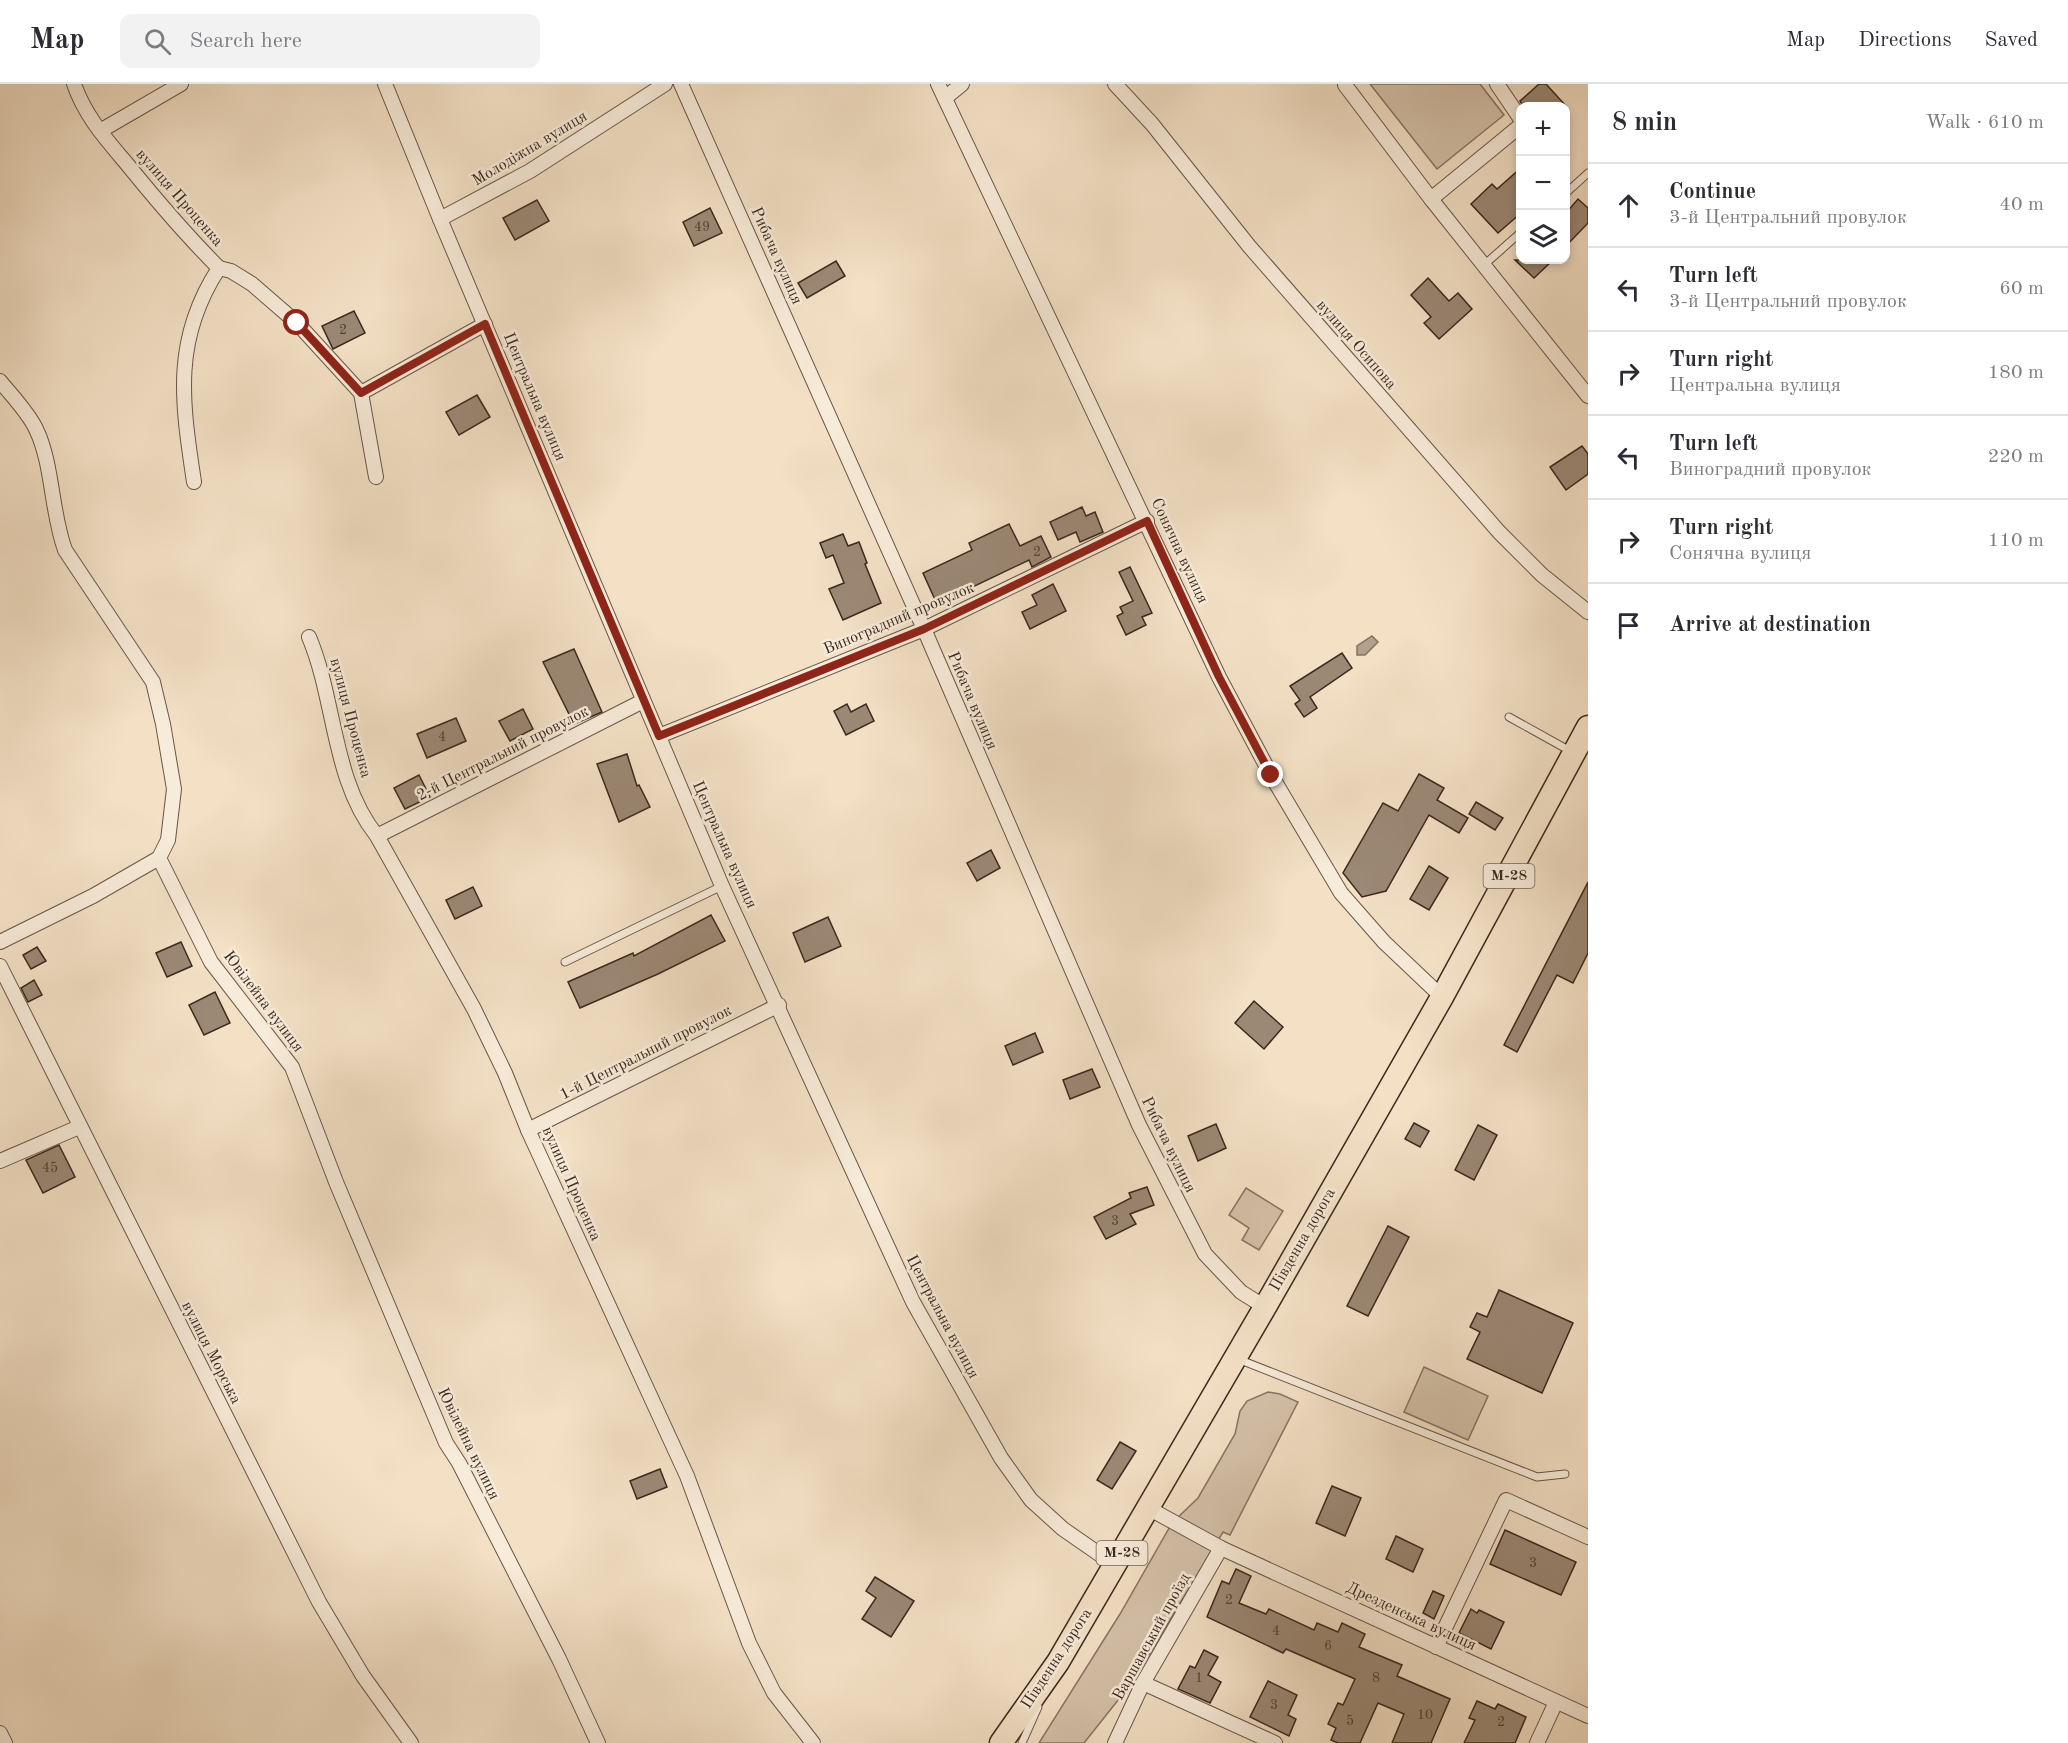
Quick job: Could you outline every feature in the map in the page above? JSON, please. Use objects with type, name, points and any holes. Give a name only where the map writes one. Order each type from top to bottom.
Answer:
[{"type":"highway","name":"Південна дорога","points":[[1001,1743],[1058,1662],[1236,1358],[1442,997],[1588,726]]},
{"type":"street","name":"вулиця Проценка","points":[[74,84],[83,108],[100,131],[178,228],[219,268],[200,303],[186,350],[182,406],[194,482]]},
{"type":"street","points":[[100,131],[181,84]]},
{"type":"street","name":"Центральна вулиця","points":[[385,84],[722,886],[779,1005],[913,1302],[1001,1458],[1031,1500],[1063,1529],[1115,1564]]},
{"type":"street","name":"Молодіжна вулиця","points":[[440,219],[530,171],[665,84]]},
{"type":"street","name":"Рибача вулиця","points":[[681,84],[924,629],[1135,1114],[1205,1254],[1241,1292],[1265,1307]]},
{"type":"street","name":"Сонячна вулиця","points":[[938,84],[1219,677],[1271,775],[1341,893],[1384,942],[1442,997]]},
{"type":"street","points":[[945,98],[962,84]]},
{"type":"street","name":"вулиця Осипова","points":[[1115,84],[1152,124],[1248,246],[1491,523],[1542,574],[1588,612]]},
{"type":"street","points":[[1497,84],[1516,111]]},
{"type":"street","points":[[1345,85],[1431,199],[1588,396]]},
{"type":"street","points":[[1431,199],[1516,130]]},
{"type":"street","points":[[219,268],[231,271],[252,284],[297,323],[361,393],[376,477]]},
{"type":"street","points":[[361,393],[485,324]]},
{"type":"street","points":[[0,381],[35,426],[41,441],[58,530],[65,550],[153,682],[174,789],[168,840],[159,858],[93,896],[0,942]]},
{"type":"street","name":"Виноградний провулок","points":[[659,736],[924,629],[1147,521]]},
{"type":"street","name":"вулиця Проценка","points":[[309,637],[321,665],[344,773],[365,821],[377,836],[474,1009],[687,1476],[749,1643],[774,1693],[813,1743]]},
{"type":"street","name":"2-й Центральний провулок","points":[[377,836],[643,701]]},
{"type":"street","name":"Ювілейна вулиця","points":[[159,858],[211,962],[292,1067],[336,1182],[446,1443],[459,1463],[559,1659],[598,1743]]},
{"type":"street","name":"вулиця Морська","points":[[0,966],[79,1128],[319,1602],[363,1676],[411,1743]]},
{"type":"street","name":"1-й Центральний провулок","points":[[528,1130],[779,1005]]},
{"type":"street","points":[[0,1161],[79,1128]]},
{"type":"street","points":[[1436,1647],[1506,1500],[1588,1537]]},
{"type":"street","name":"Дрезденська вулиця","points":[[1148,1508],[1221,1548],[1588,1716]]},
{"type":"street","name":"Варшавський проїзд","points":[[1115,1743],[1143,1683],[1221,1548]]},
{"type":"street","points":[[1143,1683],[1275,1743]]},
{"type":"street","points":[[1537,1743],[1556,1702]]},
{"type":"street","points":[[0,1733],[5,1743]]},
{"type":"lane","points":[[1570,189],[1588,173]]},
{"type":"lane","points":[[1484,265],[1516,237]]},
{"type":"lane","points":[[1509,717],[1574,753]]},
{"type":"lane","points":[[565,963],[722,886]]},
{"type":"lane","points":[[1236,1358],[1537,1477],[1564,1474]]},
{"type":"lane","points":[[1022,1743],[1058,1662]]},
{"type":"shaded area","points":[[1370,84],[1480,84],[1504,115],[1437,169]]},
{"type":"shaded area","points":[[1372,636],[1378,642],[1365,655],[1357,655],[1357,646]]},
{"type":"shaded area","points":[[1246,1188],[1283,1211],[1259,1250],[1242,1240],[1249,1228],[1229,1215]]},
{"type":"shaded area","points":[[1424,1367],[1488,1396],[1468,1440],[1404,1412]]},
{"type":"shaded area","points":[[1268,1392],[1280,1394],[1298,1402],[1230,1535],[1223,1532],[1134,1680],[1084,1743],[1039,1743],[1120,1614],[1172,1523],[1198,1498],[1235,1434],[1240,1411],[1247,1401]]},
{"type":"building","points":[[1539,84],[1546,84],[1562,102],[1521,102]]},
{"type":"building","points":[[1516,172],[1516,217],[1498,233],[1471,204],[1492,184],[1497,189]]},
{"type":"building","points":[[1578,199],[1588,208],[1588,223],[1570,242],[1570,210]]},
{"type":"building","points":[[537,200],[549,221],[515,240],[503,218]]},
{"type":"building","points":[[710,208],[722,233],[694,246],[683,222]]},
{"type":"building","points":[[836,261],[845,276],[807,298],[798,283]]},
{"type":"building","points":[[1519,264],[1549,264],[1534,278]]},
{"type":"building","points":[[1428,278],[1449,301],[1458,293],[1472,309],[1439,339],[1424,323],[1431,317],[1411,295]]},
{"type":"building","points":[[354,311],[365,333],[333,349],[322,326]]},
{"type":"building","points":[[477,395],[490,417],[459,435],[446,412]]},
{"type":"building","points":[[1582,446],[1588,454],[1588,474],[1566,490],[1550,467]]},
{"type":"building","points":[[1082,507],[1086,516],[1095,512],[1103,532],[1080,542],[1076,532],[1058,540],[1050,522]]},
{"type":"building","points":[[1009,524],[1020,546],[1041,536],[1051,557],[1032,567],[1029,560],[937,604],[923,573],[972,550],[969,543]]},
{"type":"building","points":[[843,534],[848,546],[859,542],[867,563],[865,564],[881,603],[843,620],[829,589],[844,583],[833,555],[826,558],[820,543]]},
{"type":"building","points":[[1130,567],[1152,613],[1142,617],[1146,625],[1126,635],[1117,616],[1123,613],[1120,607],[1133,601],[1119,572]]},
{"type":"building","points":[[1053,584],[1066,611],[1030,629],[1022,612],[1037,605],[1032,595]]},
{"type":"building","points":[[574,649],[602,712],[574,724],[543,662]]},
{"type":"building","points":[[1342,653],[1352,668],[1310,697],[1317,708],[1304,717],[1295,704],[1300,700],[1290,686]]},
{"type":"building","points":[[847,704],[851,712],[866,704],[874,721],[846,735],[834,711]]},
{"type":"building","points":[[523,709],[533,729],[510,741],[499,721]]},
{"type":"building","points":[[456,718],[466,741],[427,758],[417,734]]},
{"type":"building","points":[[627,754],[637,786],[639,785],[650,807],[619,822],[597,764]]},
{"type":"building","points":[[1419,774],[1444,788],[1437,800],[1468,818],[1459,833],[1429,815],[1386,891],[1362,897],[1343,873],[1383,803],[1398,811]]},
{"type":"building","points":[[419,775],[430,797],[405,809],[394,788]]},
{"type":"building","points":[[1476,802],[1503,818],[1495,830],[1469,814]]},
{"type":"building","points":[[991,850],[1000,868],[977,881],[967,863]]},
{"type":"building","points":[[1429,866],[1448,878],[1429,910],[1410,899]]},
{"type":"building","points":[[1588,882],[1588,953],[1573,983],[1557,975],[1517,1052],[1504,1045]]},
{"type":"building","points":[[473,887],[482,906],[455,919],[446,900]]},
{"type":"building","points":[[711,915],[725,941],[658,974],[580,1008],[568,982],[633,953],[634,956]]},
{"type":"building","points":[[828,917],[841,946],[805,962],[793,933]]},
{"type":"building","points":[[181,942],[192,966],[167,977],[156,953]]},
{"type":"building","points":[[37,947],[46,961],[31,969],[23,955]]},
{"type":"building","points":[[34,980],[42,995],[28,1002],[21,988]]},
{"type":"building","points":[[215,992],[230,1023],[204,1035],[189,1005]]},
{"type":"building","points":[[1254,1001],[1283,1027],[1264,1049],[1235,1023]]},
{"type":"building","points":[[1035,1033],[1043,1052],[1013,1065],[1005,1046]]},
{"type":"building","points":[[1092,1069],[1100,1087],[1070,1099],[1063,1080]]},
{"type":"building","points":[[1414,1123],[1429,1131],[1420,1147],[1405,1139]]},
{"type":"building","points":[[1216,1124],[1226,1148],[1198,1161],[1188,1136]]},
{"type":"building","points":[[1478,1125],[1497,1135],[1474,1180],[1455,1170]]},
{"type":"building","points":[[59,1145],[75,1177],[43,1193],[26,1160]]},
{"type":"building","points":[[1147,1187],[1154,1205],[1130,1214],[1136,1224],[1106,1239],[1094,1217],[1131,1198],[1129,1193]]},
{"type":"building","points":[[1388,1226],[1409,1237],[1368,1316],[1347,1306]]},
{"type":"building","points":[[1499,1290],[1573,1323],[1542,1393],[1467,1359],[1480,1332],[1470,1327],[1477,1313],[1487,1317]]},
{"type":"building","points":[[1120,1442],[1136,1451],[1112,1489],[1097,1480]]},
{"type":"building","points":[[660,1469],[667,1487],[637,1499],[630,1481]]},
{"type":"building","points":[[1332,1486],[1361,1498],[1345,1536],[1316,1523]]},
{"type":"building","points":[[1505,1530],[1576,1562],[1561,1595],[1490,1564]]},
{"type":"building","points":[[1396,1536],[1423,1549],[1413,1572],[1386,1559]]},
{"type":"building","points":[[1236,1569],[1251,1576],[1239,1603],[1266,1614],[1269,1609],[1314,1630],[1317,1623],[1338,1632],[1342,1623],[1365,1634],[1359,1647],[1402,1665],[1397,1676],[1450,1699],[1431,1743],[1392,1743],[1404,1714],[1378,1703],[1360,1743],[1338,1743],[1331,1740],[1336,1728],[1328,1724],[1338,1703],[1343,1705],[1355,1679],[1286,1649],[1283,1653],[1207,1617],[1222,1581],[1229,1584]]},
{"type":"building","points":[[875,1577],[914,1601],[891,1637],[862,1619],[876,1598],[866,1591]]},
{"type":"building","points":[[1433,1591],[1444,1596],[1434,1619],[1423,1613]]},
{"type":"building","points":[[1471,1609],[1477,1613],[1479,1610],[1504,1622],[1491,1649],[1459,1633]]},
{"type":"building","points":[[1204,1650],[1218,1657],[1208,1675],[1221,1682],[1210,1703],[1178,1689],[1190,1666],[1195,1668]]},
{"type":"building","points":[[1268,1681],[1297,1695],[1288,1715],[1296,1719],[1289,1736],[1250,1717]]},
{"type":"building","points":[[1477,1701],[1495,1709],[1498,1704],[1526,1717],[1515,1743],[1464,1743],[1475,1720],[1469,1718]]},
{"type":"route","points":[[297,323],[361,393],[485,324],[659,736],[924,629],[1147,521],[1219,677],[1271,775]]}]
